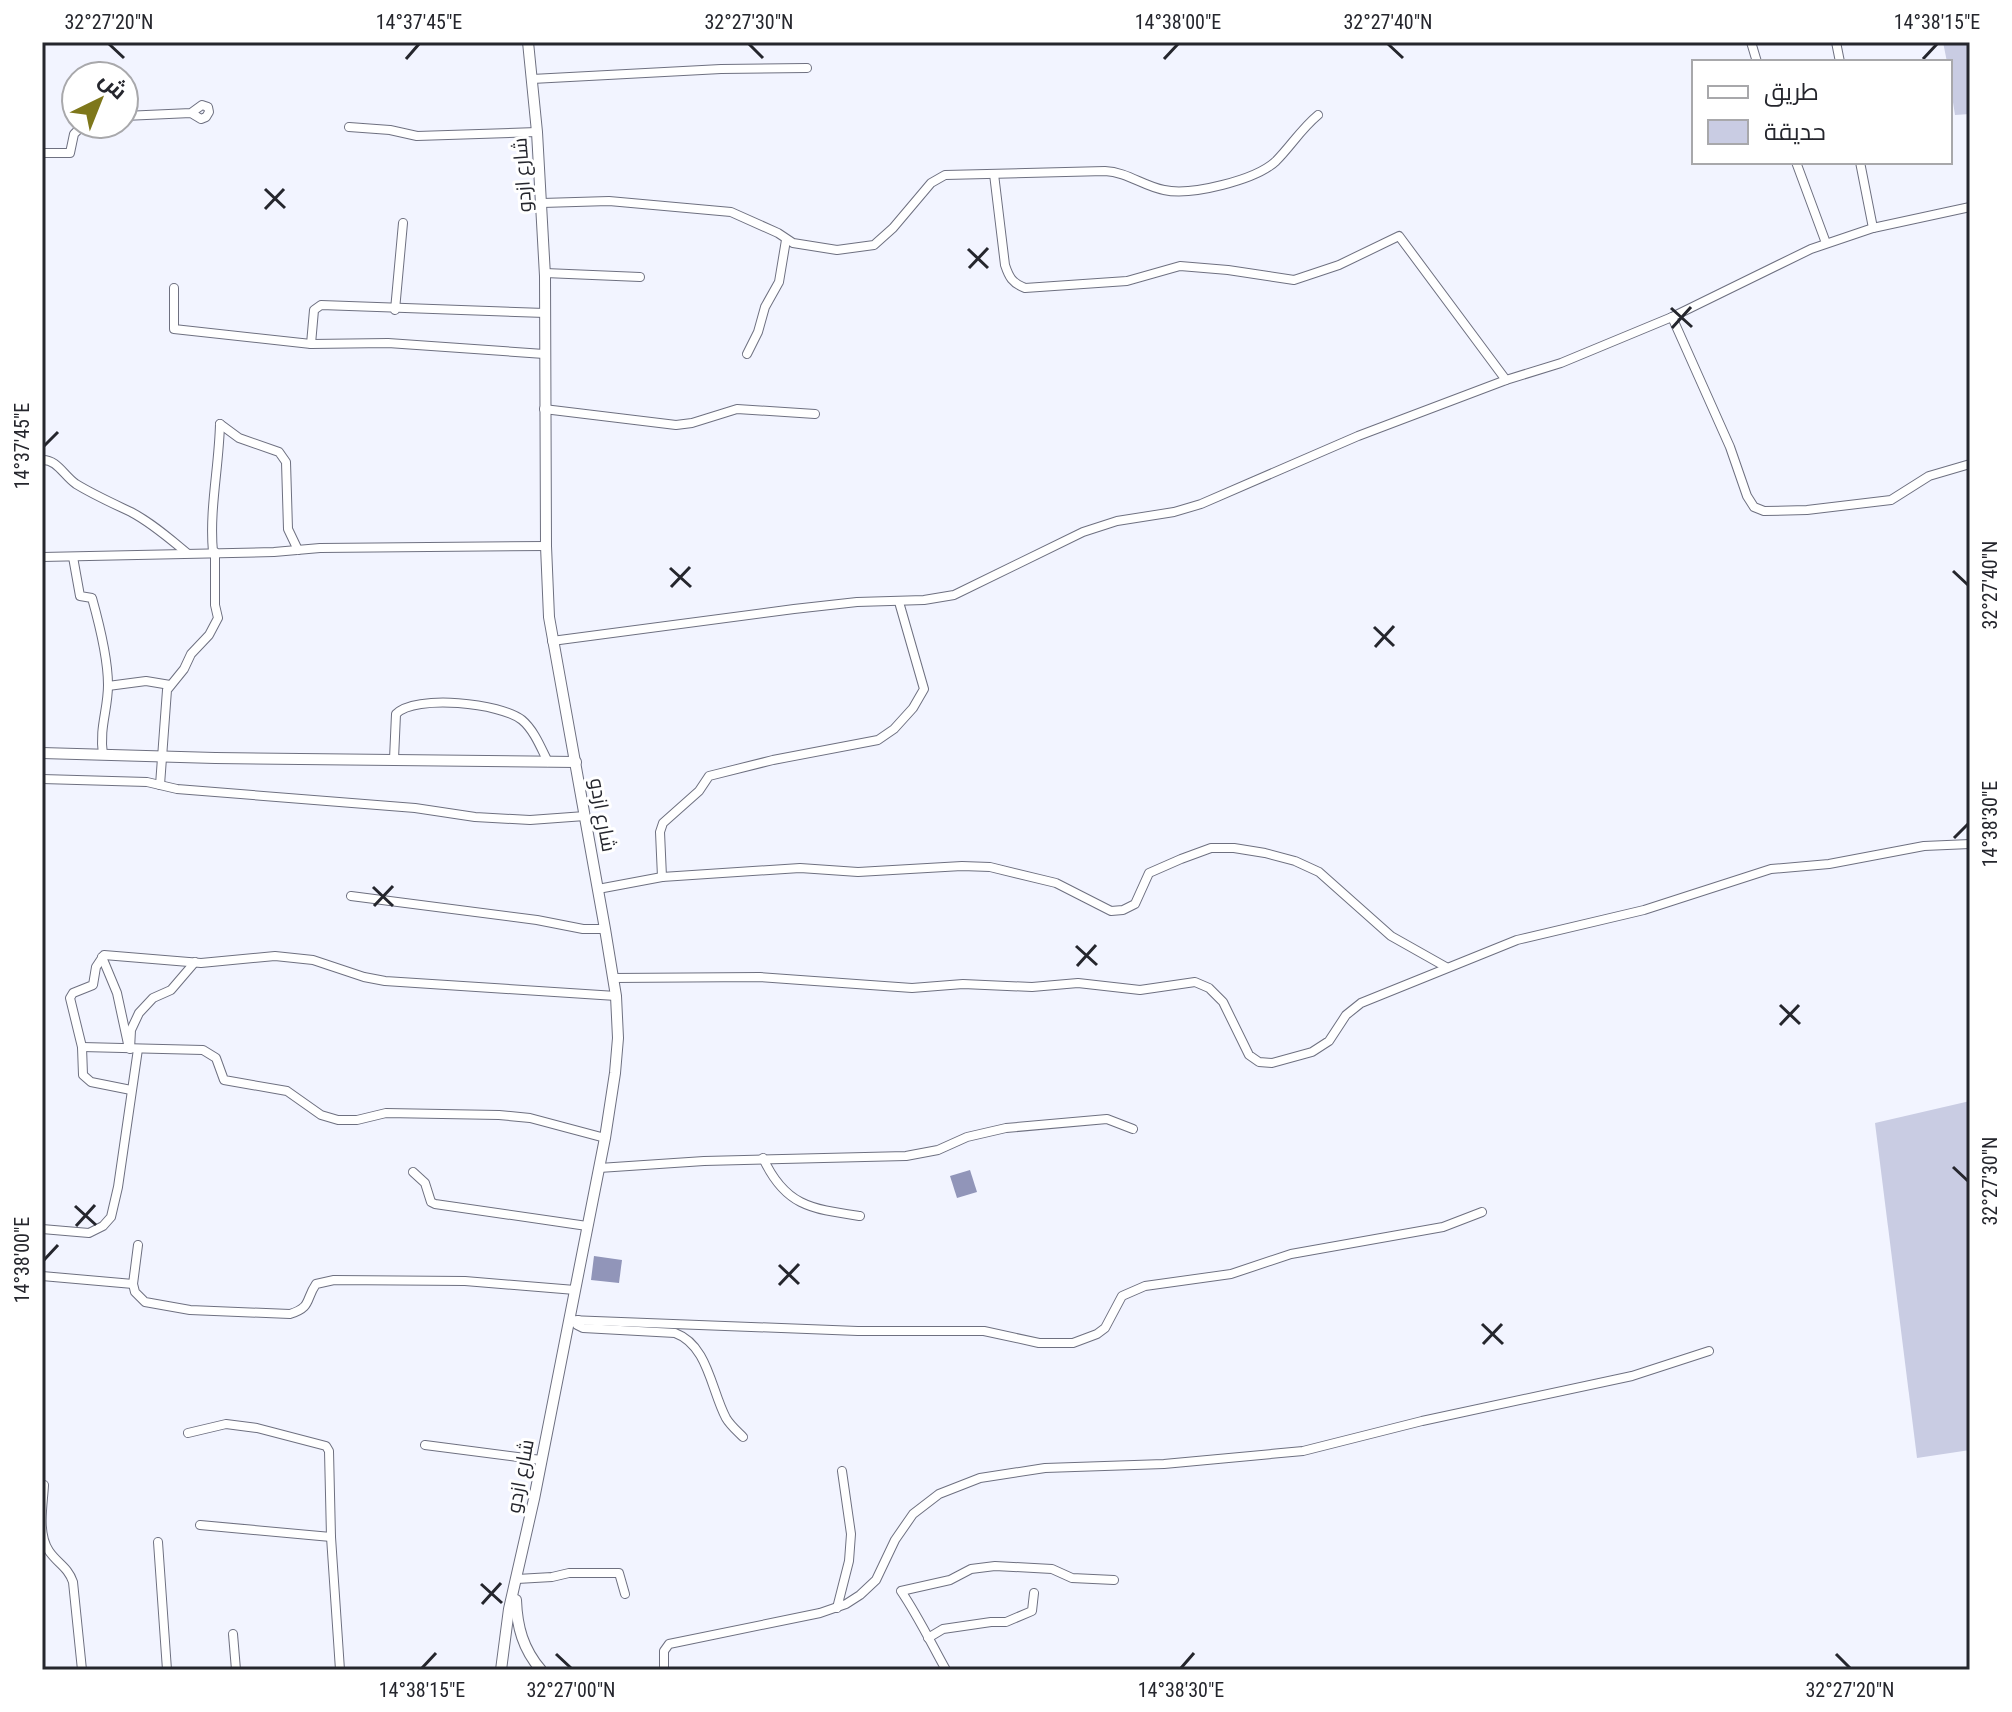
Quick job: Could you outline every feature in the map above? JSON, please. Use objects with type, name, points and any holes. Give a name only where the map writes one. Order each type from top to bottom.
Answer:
[{"type":"street","name":"شارع ازدو","points":[[501,1670],[541,1460],[574,1320],[575,1290],[605,1138],[618,1038],[616,996],[605,929],[552,641],[546,546],[545,273],[528,42]]},
{"type":"street","points":[[532,79],[721,69],[807,68]]},
{"type":"street","points":[[140,115],[191,113]]},
{"type":"street","points":[[542,203],[609,201],[731,212],[801,246],[837,250],[874,245],[893,228],[931,183],[945,175],[1116,172],[1166,191],[1203,189],[1261,171],[1274,163],[1296,135],[1318,115]]},
{"type":"street","points":[[349,127],[417,136],[537,132]]},
{"type":"street","points":[[42,153],[70,153],[73,140]]},
{"type":"street","points":[[1797,164],[1826,243]]},
{"type":"street","points":[[1860,164],[1873,228]]},
{"type":"street","points":[[994,174],[1005,265],[1016,285],[1025,288],[1127,281],[1180,266],[1294,280],[1339,265],[1399,236],[1506,380]]},
{"type":"street","points":[[552,641],[818,606],[899,602],[954,595],[1083,532],[1117,521],[1174,512],[1201,504],[1358,436],[1506,380],[1561,363],[1672,317],[1784,260],[1826,243],[1873,228],[1970,207]]},
{"type":"street","points":[[395,310],[403,223]]},
{"type":"street","points":[[747,354],[758,332],[765,307],[776,290],[786,240]]},
{"type":"street","points":[[545,273],[640,277]]},
{"type":"street","points":[[174,288],[174,329],[311,344],[388,343],[544,354]]},
{"type":"street","points":[[311,344],[314,310],[321,305],[545,313]]},
{"type":"street","points":[[1672,317],[1754,507],[1764,511],[1807,510],[1891,500],[1929,476],[1970,464]]},
{"type":"street","points":[[544,409],[676,425],[705,420],[737,409],[815,414]]},
{"type":"street","points":[[160,785],[165,696],[218,618],[210,523],[216,491],[220,424],[239,438],[279,452],[286,462],[288,529],[298,550]]},
{"type":"street","points":[[42,460],[48,459],[56,464],[68,478],[100,499],[133,513],[187,553]]},
{"type":"street","points":[[42,557],[546,546]]},
{"type":"street","points":[[73,557],[80,596],[92,598],[108,686],[100,735],[103,755]]},
{"type":"street","points":[[662,877],[660,832],[663,823],[687,804],[709,776],[878,740],[894,729],[913,708],[924,689],[899,602]]},
{"type":"street","points":[[108,686],[146,681],[170,685]]},
{"type":"street","points":[[394,759],[396,714],[403,707],[453,704],[510,712],[525,722],[548,762]]},
{"type":"street","points":[[42,753],[576,762]]},
{"type":"street","points":[[42,779],[160,785],[177,789],[415,808],[475,817],[530,820],[585,816]]},
{"type":"street","points":[[613,978],[760,977],[912,988],[963,984],[1032,987],[1078,983],[1140,990],[1195,982],[1209,988],[1223,1002],[1249,1055],[1259,1062],[1272,1063],[1312,1052],[1329,1041],[1346,1015],[1361,1003],[1517,940],[1644,910],[1771,869],[1829,864],[1924,846],[1970,844]]},
{"type":"street","points":[[598,889],[662,877],[800,868],[858,872],[990,867],[1056,883],[1111,911],[1135,904],[1144,881],[1154,870],[1211,848],[1234,848],[1280,857],[1319,872],[1391,936],[1446,967]]},
{"type":"street","points":[[351,896],[537,920],[583,929],[605,929]]},
{"type":"street","points":[[102,957],[111,955],[195,962],[275,956],[313,960],[385,981],[616,996]]},
{"type":"street","points":[[102,957],[93,985],[73,993],[70,998],[82,1047],[83,1075],[85,1079],[131,1090]]},
{"type":"street","points":[[102,957],[134,1049]]},
{"type":"street","points":[[42,1229],[89,1233],[103,1226],[111,1217],[131,1090],[134,1049],[131,1030],[139,1013],[153,998],[171,990],[195,962]]},
{"type":"street","points":[[82,1047],[210,1053],[221,1065],[224,1080],[287,1091],[321,1115],[338,1120],[357,1120],[386,1113],[499,1115],[530,1118],[605,1138]]},
{"type":"street","points":[[599,1168],[763,1158],[906,1156],[938,1150],[967,1137],[1006,1128],[1096,1119],[1115,1121],[1133,1129]]},
{"type":"street","points":[[763,1158],[773,1180],[784,1193],[816,1207],[860,1216]]},
{"type":"street","points":[[413,1172],[425,1183],[431,1202],[435,1204],[587,1226]]},
{"type":"street","points":[[574,1320],[858,1331],[984,1331],[1039,1343],[1073,1343],[1105,1328],[1122,1296],[1145,1286],[1231,1274],[1291,1254],[1443,1227],[1482,1212]]},
{"type":"street","points":[[138,1245],[133,1284],[140,1298],[153,1305],[277,1315],[302,1311],[309,1304],[316,1284],[334,1280],[465,1281],[575,1290]]},
{"type":"street","points":[[42,1276],[133,1284]]},
{"type":"street","points":[[574,1320],[583,1328],[675,1333],[685,1337],[696,1349],[725,1416],[743,1437]]},
{"type":"street","points":[[664,1670],[664,1651],[669,1644],[837,1608],[860,1595],[876,1580],[899,1533],[924,1505],[939,1494],[980,1478],[1045,1468],[1164,1464],[1315,1449],[1422,1421],[1632,1376],[1709,1351]]},
{"type":"street","points":[[188,1433],[226,1424],[326,1446],[329,1451],[340,1670]]},
{"type":"street","points":[[425,1445],[541,1460]]},
{"type":"street","points":[[837,1608],[849,1561],[851,1534],[842,1471]]},
{"type":"street","points":[[44,1485],[42,1536],[48,1549],[68,1570],[73,1582],[82,1670]]},
{"type":"street","points":[[200,1525],[331,1537]]},
{"type":"street","points":[[158,1542],[167,1670]]},
{"type":"street","points":[[946,1670],[901,1591],[950,1580],[971,1569],[995,1566],[1052,1569],[1072,1578],[1114,1580]]},
{"type":"street","points":[[541,1670],[529,1655],[520,1635],[516,1582],[569,1573],[619,1573],[625,1594]]},
{"type":"street","points":[[928,1638],[943,1629],[1006,1622],[1032,1611],[1034,1593]]},
{"type":"street","points":[[233,1634],[236,1670]]},
{"type":"green space","points":[[1943,42],[1970,42],[1970,114],[1955,115],[1952,60],[1947,60]]},
{"type":"green space","points":[[1970,1101],[1970,1450],[1917,1458],[1875,1123]]},
{"type":"shaded area","points":[[970,1170],[977,1192],[957,1198],[950,1176]]},
{"type":"shaded area","points":[[594,1256],[622,1260],[619,1283],[591,1280]]}]
